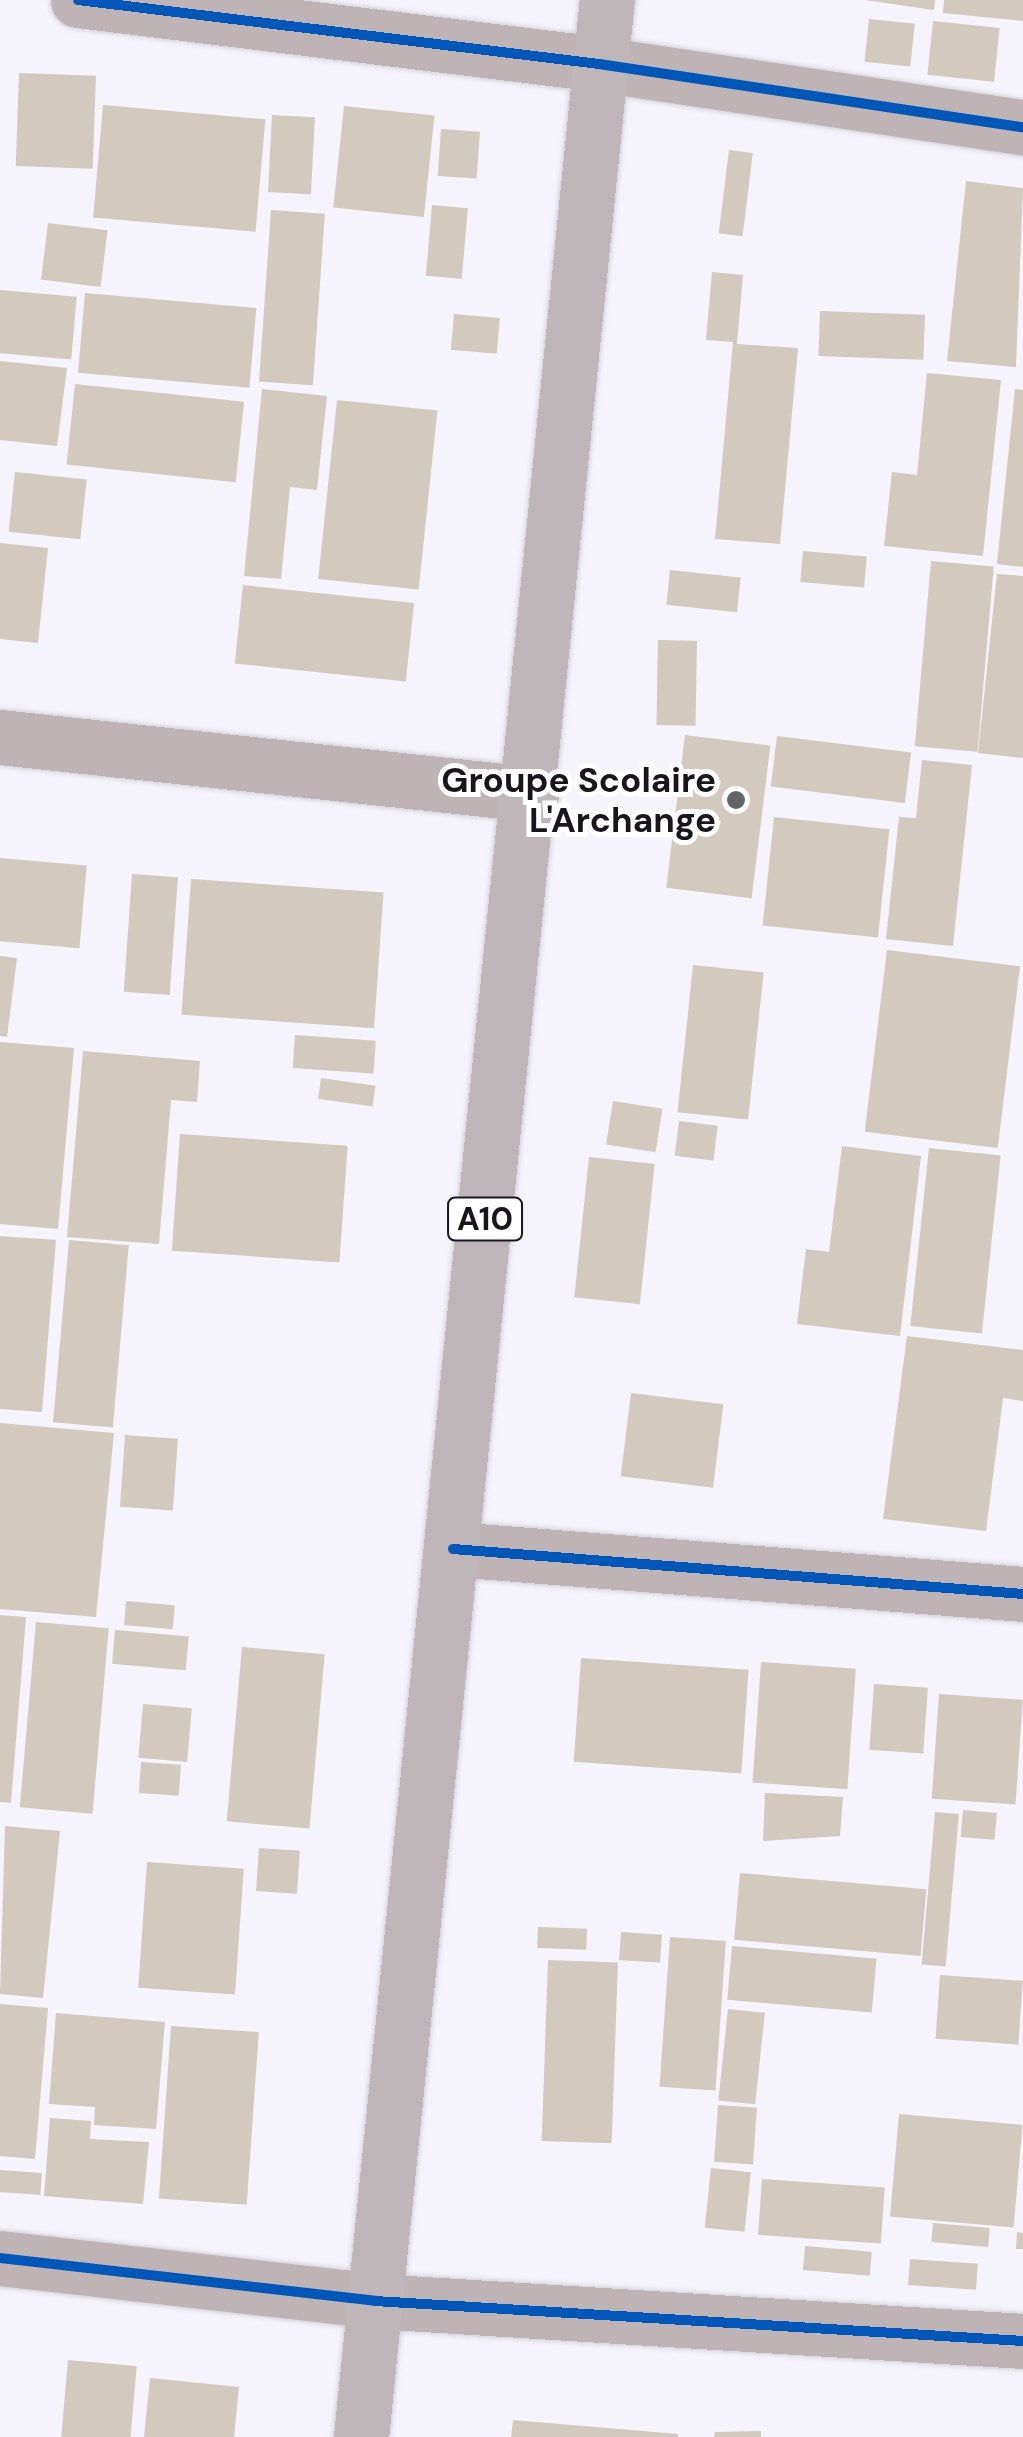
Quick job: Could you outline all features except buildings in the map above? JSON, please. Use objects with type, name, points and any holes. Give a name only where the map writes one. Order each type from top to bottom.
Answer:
[{"type":"main road","name":"A10","points":[[361,2437],[531,794],[608,0]]},
{"type":"street","points":[[78,0],[599,64],[1023,126]]},
{"type":"street","points":[[0,737],[531,794]]},
{"type":"street","points":[[453,1548],[1023,1594]]},
{"type":"street","points":[[0,2258],[376,2301],[1023,2342]]},
{"type":"cycle path","points":[[78,0],[599,64],[1023,127]]},
{"type":"cycle path","points":[[453,1549],[1023,1594]]},
{"type":"cycle path","points":[[0,2258],[375,2301],[1023,2341]]},
{"type":"place","name":"Groupe Scolaire L'Archange","points":[[736,800]]}]
